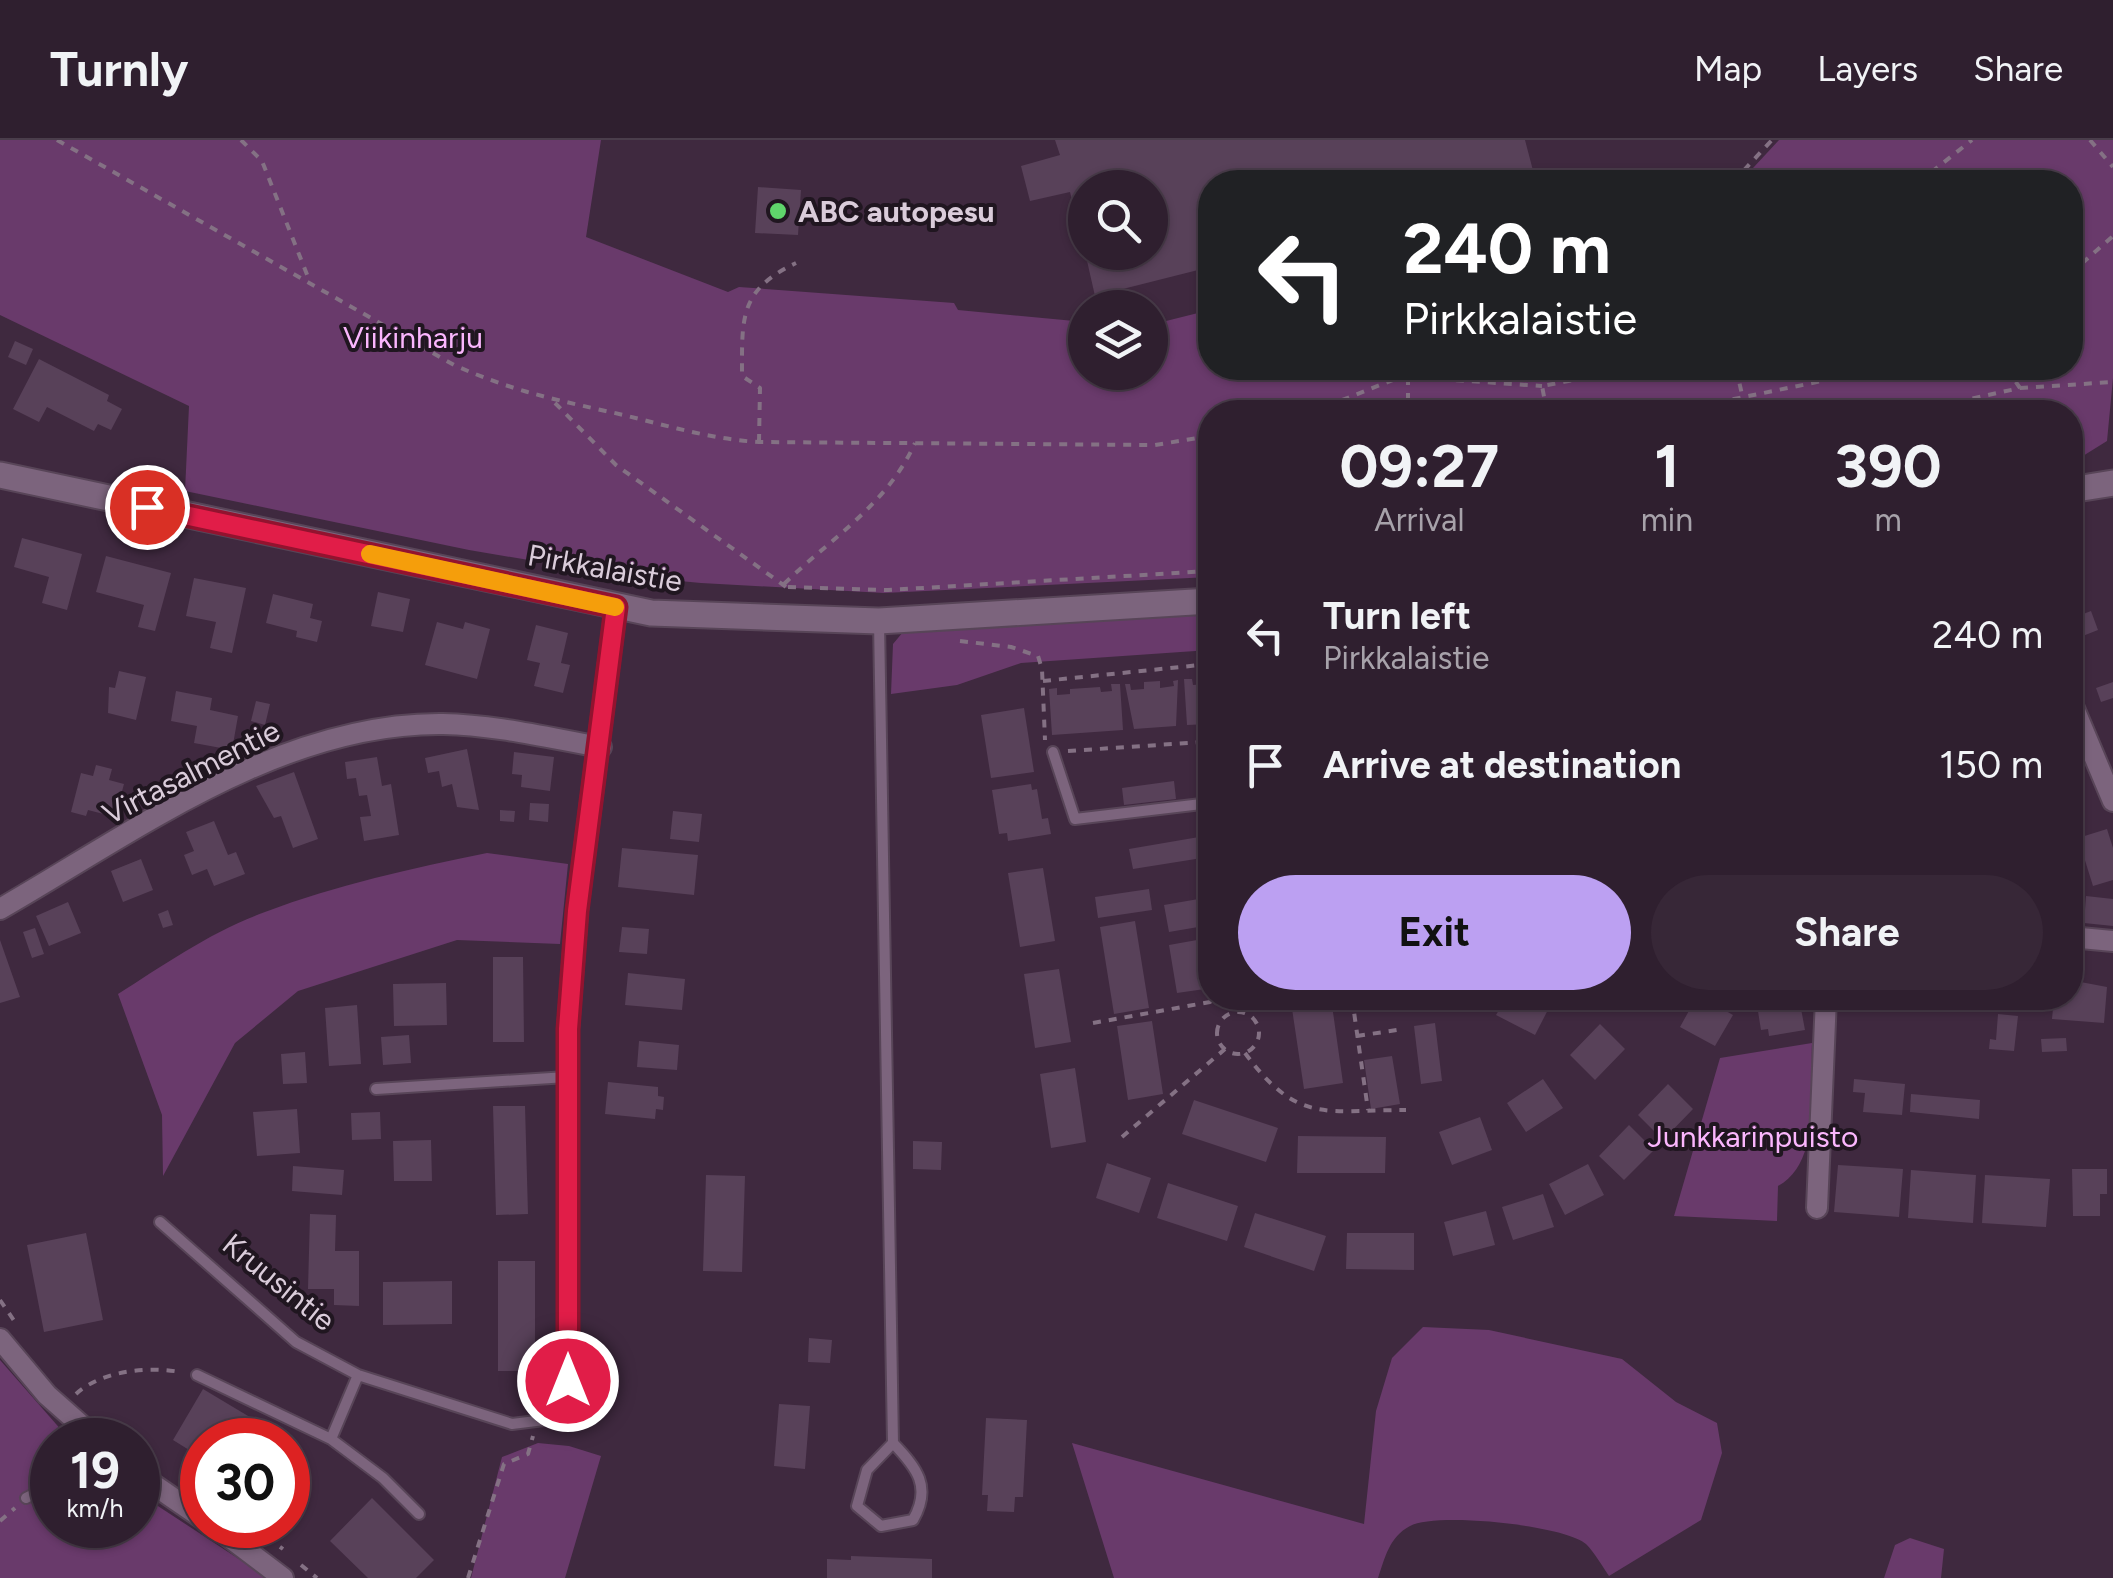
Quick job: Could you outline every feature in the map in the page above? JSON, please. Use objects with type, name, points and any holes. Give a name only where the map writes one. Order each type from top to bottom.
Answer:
[{"type":"street","name":"Pirkkalaistie","points":[[0,475],[616,607],[703,618],[880,620],[1198,602]]},
{"type":"street","points":[[2083,488],[2113,483]]},
{"type":"street","name":"Kruusintie","points":[[568,1416],[568,1076],[577,911],[616,607]]},
{"type":"street","name":"Virtasalmentie","points":[[0,909],[203,793],[325,741],[441,724],[504,730],[601,747]]},
{"type":"street","points":[[2083,731],[2113,801]]},
{"type":"street","points":[[2083,938],[2113,941]]},
{"type":"street","points":[[1817,1208],[1825,1010]]},
{"type":"street","points":[[0,1339],[47,1395],[82,1418]]},
{"type":"street","points":[[243,1548],[283,1578]]},
{"type":"lane","points":[[880,620],[893,1443],[920,1474],[924,1487],[913,1520],[881,1526],[857,1506],[867,1470],[893,1443]]},
{"type":"lane","points":[[1053,752],[1075,820],[1198,805]]},
{"type":"lane","points":[[376,1090],[568,1076]]},
{"type":"lane","name":"Kruusintie","points":[[160,1222],[296,1342],[358,1375],[512,1424],[568,1416]]},
{"type":"lane","points":[[331,1440],[358,1375]]},
{"type":"lane","points":[[197,1376],[331,1440],[383,1478],[419,1514]]},
{"type":"lane","points":[[26,1498],[30,1496]]},
{"type":"path","points":[[57,140],[454,365],[508,389],[555,403],[725,440],[759,442],[1155,446],[1198,438]]},
{"type":"path","points":[[240,140],[262,160],[312,285]]},
{"type":"path","points":[[1744,170],[1772,140]]},
{"type":"path","points":[[1934,170],[1972,140]]},
{"type":"path","points":[[2090,140],[2113,167]]},
{"type":"path","points":[[2083,263],[2113,236]]},
{"type":"path","points":[[759,442],[760,388],[742,376],[742,321],[764,278],[796,262]]},
{"type":"path","points":[[1346,400],[1402,380]]},
{"type":"path","points":[[1442,380],[1542,386],[1573,380]]},
{"type":"path","points":[[1738,380],[1742,398]]},
{"type":"path","points":[[1732,400],[1828,380]]},
{"type":"path","points":[[2014,380],[2020,388]]},
{"type":"path","points":[[1965,400],[2020,388],[2113,382]]},
{"type":"path","points":[[1542,386],[1545,400]]},
{"type":"path","points":[[555,403],[616,466],[786,585],[794,596]]},
{"type":"path","points":[[786,585],[828,541],[862,518],[902,472],[915,442]]},
{"type":"path","points":[[786,585],[888,590],[1198,572]]},
{"type":"path","points":[[938,618],[956,640],[1011,647],[1038,656],[1044,739],[1053,752],[1198,742]]},
{"type":"path","points":[[1042,681],[1198,665]]},
{"type":"path","points":[[1093,1023],[1198,1004]]},
{"type":"path","points":[[1225,1049],[1217,1032],[1231,1010]]},
{"type":"path","points":[[1354,1010],[1368,1110]]},
{"type":"path","points":[[1232,1013],[1248,1014],[1258,1026],[1258,1043],[1245,1053]]},
{"type":"path","points":[[1357,1036],[1397,1030]]},
{"type":"path","points":[[1225,1049],[1245,1053],[1264,1079],[1298,1106],[1406,1110]]},
{"type":"path","points":[[1122,1137],[1225,1049]]},
{"type":"path","points":[[0,1300],[24,1334]]},
{"type":"path","points":[[76,1394],[90,1382],[124,1373],[166,1370],[197,1376]]},
{"type":"path","points":[[68,1385],[86,1404]]},
{"type":"path","points":[[468,1578],[504,1464],[528,1454],[537,1420]]},
{"type":"green space","name":"Viikinharju","points":[[0,140],[601,140],[586,237],[728,292],[739,287],[954,303],[958,310],[1068,320],[1068,390],[1168,390],[1168,320],[1198,313],[1198,380],[2083,380],[2083,170],[1751,170],[1779,140],[2113,140],[2113,378],[2107,441],[2083,456],[2083,400],[1198,400],[1198,578],[884,593],[617,575],[469,550],[185,491],[189,406],[0,315]]},
{"type":"green space","points":[[1198,612],[1198,651],[1021,663],[957,685],[891,694],[893,644],[903,632]]},
{"type":"green space","points":[[487,853],[568,864],[560,944],[457,940],[298,991],[235,1043],[163,1176],[162,1115],[118,994],[208,938],[265,912],[347,885]]},
{"type":"green space","name":"Junkkarinpuisto","points":[[1812,1043],[1808,1142],[1792,1175],[1778,1186],[1777,1221],[1674,1216],[1720,1058]]},
{"type":"green space","points":[[1423,1327],[1489,1330],[1622,1359],[1676,1402],[1717,1423],[1722,1453],[1701,1520],[1609,1576],[1586,1544],[1573,1537],[1528,1526],[1446,1520],[1410,1526],[1397,1536],[1378,1578],[1114,1578],[1072,1443],[1364,1524],[1376,1411],[1392,1358]]},
{"type":"green space","points":[[0,1360],[51,1418],[30,1418],[30,1548],[160,1548],[160,1507],[180,1520],[180,1548],[222,1548],[268,1578],[0,1578]]},
{"type":"green space","points":[[538,1443],[569,1446],[601,1456],[565,1578],[471,1578],[502,1457]]},
{"type":"green space","points":[[1910,1538],[1944,1549],[1941,1578],[1884,1578],[1895,1545]]},
{"type":"building","points":[[1055,140],[1525,140],[1533,170],[1198,170],[1198,270],[1119,290],[1094,290],[1089,270],[1168,270],[1168,170],[1068,170],[1068,192],[1030,201],[1021,166],[1060,155]]},
{"type":"building","name":"ABC autopesu","points":[[758,187],[801,190],[798,235],[755,233]]},
{"type":"building","points":[[15,341],[33,349],[26,365],[8,357]]},
{"type":"building","points":[[39,359],[109,395],[107,401],[122,409],[111,430],[98,424],[94,431],[47,407],[39,422],[13,409]]},
{"type":"building","points":[[22,538],[82,554],[67,610],[42,603],[49,577],[14,567]]},
{"type":"building","points":[[106,556],[171,573],[155,631],[138,627],[144,605],[96,592]]},
{"type":"building","points":[[194,578],[246,588],[232,653],[210,648],[216,622],[186,616]]},
{"type":"building","points":[[378,592],[410,599],[403,632],[371,626]]},
{"type":"building","points":[[273,594],[313,604],[310,618],[322,621],[317,642],[296,637],[297,631],[266,623]]},
{"type":"building","points":[[2091,611],[2098,630],[2083,636],[2083,614]]},
{"type":"building","points":[[437,622],[463,629],[465,622],[490,629],[477,679],[425,665]]},
{"type":"building","points":[[536,625],[568,633],[561,663],[570,665],[563,693],[534,686],[540,663],[527,660]]},
{"type":"building","points":[[119,671],[146,677],[136,720],[108,713],[109,687],[115,688]]},
{"type":"building","points":[[1184,679],[1192,679],[1193,685],[1198,685],[1198,725],[1187,725]]},
{"type":"building","points":[[1178,680],[1176,726],[1134,729],[1125,684],[1130,684],[1131,690],[1144,689],[1144,682],[1160,681],[1160,688],[1174,686],[1173,681]]},
{"type":"building","points":[[2113,682],[2113,698],[2101,702],[2096,688]]},
{"type":"building","points":[[1111,684],[1120,684],[1123,730],[1052,735],[1049,689],[1057,688],[1057,695],[1070,694],[1070,689],[1100,687],[1101,692],[1112,691]]},
{"type":"building","points":[[176,691],[212,698],[210,710],[238,716],[232,750],[194,743],[197,726],[171,721]]},
{"type":"building","points":[[256,701],[270,704],[265,725],[251,721]]},
{"type":"building","points":[[1024,708],[1034,772],[991,778],[981,715]]},
{"type":"building","points":[[467,749],[479,810],[457,807],[452,784],[442,787],[439,771],[428,773],[425,758]]},
{"type":"building","points":[[514,752],[554,757],[550,791],[521,787],[522,775],[512,774]]},
{"type":"building","points":[[377,757],[382,786],[391,784],[399,835],[364,841],[360,817],[371,816],[367,795],[359,796],[356,778],[347,779],[345,762]]},
{"type":"building","points":[[96,765],[112,769],[109,780],[124,784],[115,817],[88,810],[86,816],[71,812],[81,773],[93,776]]},
{"type":"building","points":[[294,772],[318,839],[293,848],[281,816],[274,818],[256,786]]},
{"type":"building","points":[[1174,781],[1176,799],[1124,805],[1122,788]]},
{"type":"building","points":[[1031,784],[1032,790],[1037,789],[1042,819],[1048,818],[1051,834],[1008,841],[1007,833],[999,834],[992,790]]},
{"type":"building","points":[[530,803],[549,804],[548,822],[529,820]]},
{"type":"building","points":[[500,810],[515,811],[514,822],[500,821]]},
{"type":"building","points":[[673,811],[702,814],[699,842],[670,839]]},
{"type":"building","points":[[214,821],[228,855],[236,852],[245,874],[214,886],[207,869],[192,875],[184,855],[194,851],[186,832]]},
{"type":"building","points":[[2107,829],[2113,848],[2113,880],[2093,886],[2083,854],[2083,836]]},
{"type":"building","points":[[1198,837],[1198,859],[1133,869],[1129,849]]},
{"type":"building","points":[[622,848],[698,855],[694,895],[618,887]]},
{"type":"building","points":[[141,859],[153,890],[123,902],[111,871]]},
{"type":"building","points":[[1043,868],[1055,941],[1020,947],[1008,873]]},
{"type":"building","points":[[1149,889],[1152,910],[1098,918],[1095,897]]},
{"type":"building","points":[[2086,896],[2113,899],[2113,926],[2084,923]]},
{"type":"building","points":[[1198,899],[1198,927],[1169,932],[1164,905]]},
{"type":"building","points":[[68,902],[81,933],[49,946],[36,916]]},
{"type":"building","points":[[168,910],[173,925],[163,928],[158,914]]},
{"type":"building","points":[[1135,921],[1149,1008],[1114,1014],[1100,927]]},
{"type":"building","points":[[622,927],[649,929],[647,954],[619,952]]},
{"type":"building","points":[[35,928],[44,954],[32,958],[23,932]]},
{"type":"building","points":[[0,940],[20,997],[0,1003]]},
{"type":"building","points":[[1197,940],[1198,990],[1177,993],[1169,945]]},
{"type":"building","points":[[493,957],[523,957],[524,1042],[493,1042]]},
{"type":"building","points":[[1059,969],[1071,1042],[1035,1048],[1024,974]]},
{"type":"building","points":[[628,973],[685,979],[682,1010],[625,1005]]},
{"type":"building","points":[[2083,982],[2107,987],[2104,1023],[2052,1019],[2053,1010],[2083,1010]]},
{"type":"building","points":[[446,983],[447,1025],[394,1026],[393,984]]},
{"type":"building","points":[[357,1005],[361,1064],[329,1066],[325,1008]]},
{"type":"building","points":[[1292,1010],[1333,1010],[1343,1083],[1304,1089]]},
{"type":"building","points":[[1499,1010],[1548,1010],[1535,1035],[1496,1015]]},
{"type":"building","points":[[1689,1010],[1727,1010],[1733,1015],[1715,1046],[1680,1027]]},
{"type":"building","points":[[1758,1010],[1801,1010],[1805,1030],[1769,1036],[1768,1029],[1761,1030]]},
{"type":"building","points":[[1998,1014],[2018,1016],[2014,1051],[1989,1049],[1990,1039],[1996,1040]]},
{"type":"building","points":[[1152,1021],[1163,1094],[1128,1100],[1117,1026]]},
{"type":"building","points":[[1435,1023],[1442,1081],[1421,1084],[1414,1026]]},
{"type":"building","points":[[1600,1024],[1625,1049],[1595,1080],[1570,1055]]},
{"type":"building","points":[[409,1035],[411,1063],[383,1065],[381,1037]]},
{"type":"building","points":[[2066,1038],[2067,1051],[2042,1052],[2041,1039]]},
{"type":"building","points":[[639,1041],[679,1045],[677,1070],[637,1067]]},
{"type":"building","points":[[305,1052],[307,1083],[283,1084],[281,1054]]},
{"type":"building","points":[[1392,1056],[1400,1104],[1371,1109],[1364,1060]]},
{"type":"building","points":[[1075,1068],[1086,1142],[1051,1148],[1040,1074]]},
{"type":"building","points":[[1543,1079],[1563,1108],[1526,1132],[1507,1103]]},
{"type":"building","points":[[1854,1079],[1905,1084],[1902,1115],[1863,1112],[1865,1093],[1853,1092]]},
{"type":"building","points":[[608,1082],[658,1087],[658,1096],[664,1097],[663,1110],[656,1109],[655,1119],[605,1114]]},
{"type":"building","points":[[1668,1084],[1693,1109],[1663,1140],[1638,1115]]},
{"type":"building","points":[[1911,1094],[1980,1100],[1979,1119],[1910,1112]]},
{"type":"building","points":[[1194,1100],[1278,1128],[1266,1162],[1182,1134]]},
{"type":"building","points":[[493,1106],[525,1106],[528,1214],[496,1215]]},
{"type":"building","points":[[297,1109],[300,1153],[257,1156],[253,1112]]},
{"type":"building","points":[[380,1112],[381,1139],[352,1140],[351,1113]]},
{"type":"building","points":[[1480,1117],[1492,1150],[1452,1165],[1439,1132]]},
{"type":"building","points":[[1629,1125],[1654,1150],[1624,1180],[1599,1156]]},
{"type":"building","points":[[1298,1136],[1386,1137],[1385,1173],[1297,1173]]},
{"type":"building","points":[[431,1140],[432,1181],[394,1181],[393,1141]]},
{"type":"building","points":[[913,1141],[942,1142],[941,1170],[913,1169]]},
{"type":"building","points":[[1107,1163],[1151,1178],[1139,1213],[1096,1198]]},
{"type":"building","points":[[1588,1164],[1604,1195],[1565,1215],[1549,1184]]},
{"type":"building","points":[[1838,1165],[1903,1169],[1899,1217],[1834,1212]]},
{"type":"building","points":[[293,1166],[344,1170],[342,1195],[292,1191]]},
{"type":"building","points":[[2072,1169],[2107,1169],[2107,1194],[2100,1194],[2100,1216],[2073,1216]]},
{"type":"building","points":[[1911,1170],[1976,1175],[1973,1223],[1908,1218]]},
{"type":"building","points":[[706,1175],[745,1176],[742,1272],[703,1271]]},
{"type":"building","points":[[1985,1175],[2050,1179],[2046,1227],[1982,1223]]},
{"type":"building","points":[[1168,1183],[1238,1206],[1227,1241],[1157,1218]]},
{"type":"building","points":[[1543,1194],[1554,1227],[1513,1240],[1502,1207]]},
{"type":"building","points":[[1486,1211],[1495,1245],[1453,1256],[1444,1222]]},
{"type":"building","points":[[1255,1213],[1326,1236],[1314,1271],[1244,1247]]},
{"type":"building","points":[[310,1214],[336,1215],[335,1251],[359,1251],[359,1306],[334,1305],[334,1289],[308,1289]]},
{"type":"building","points":[[86,1233],[103,1320],[44,1332],[27,1245]]},
{"type":"building","points":[[1347,1233],[1414,1233],[1414,1270],[1346,1269]]},
{"type":"building","points":[[498,1261],[535,1261],[535,1371],[498,1371]]},
{"type":"building","points":[[452,1281],[452,1324],[383,1325],[383,1282]]},
{"type":"building","points":[[809,1338],[832,1340],[830,1363],[808,1362]]},
{"type":"building","points":[[203,1389],[251,1418],[186,1418]]},
{"type":"building","points":[[779,1404],[810,1406],[805,1469],[774,1466]]},
{"type":"building","points":[[986,1418],[1027,1420],[1023,1497],[1015,1497],[1014,1512],[987,1511],[988,1495],[982,1495]]},
{"type":"building","points":[[372,1498],[434,1560],[416,1578],[368,1578],[330,1541]]},
{"type":"building","points":[[851,1556],[932,1559],[932,1578],[827,1578],[827,1559],[851,1560]]},
{"type":"slow traffic","points":[[370,554],[615,607]]},
{"type":"place","name":"ABC autopesu","points":[[778,211]]},
{"type":"route","points":[[147,507],[616,607],[577,911],[568,1029],[568,1381]]}]
